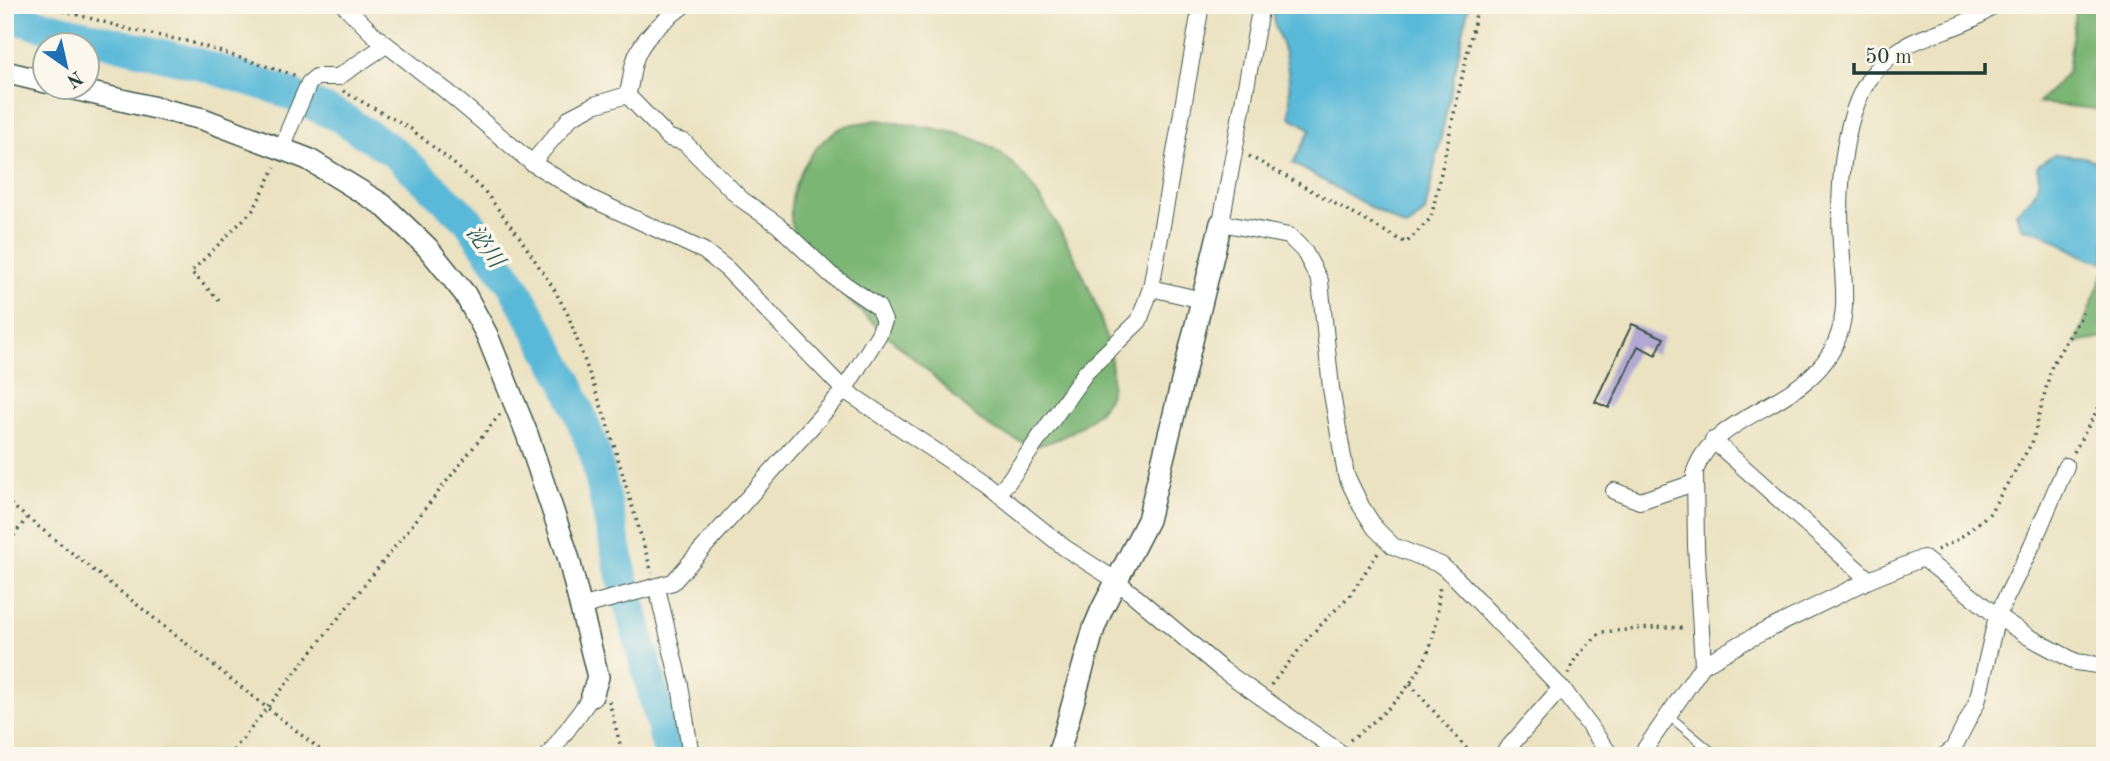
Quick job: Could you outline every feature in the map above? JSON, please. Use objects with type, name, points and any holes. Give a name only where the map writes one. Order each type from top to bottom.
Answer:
[{"type":"street","points":[[344,5],[386,45],[532,163],[592,199],[704,251],[727,269],[844,390],[996,493],[1065,548],[1117,581],[1220,668],[1343,754]]},
{"type":"street","points":[[626,95],[634,61],[642,44],[661,23],[684,5]]},
{"type":"street","points":[[1058,756],[1094,628],[1148,520],[1221,223],[1261,5]]},
{"type":"street","points":[[1703,665],[1694,483],[1698,461],[1713,440],[1800,387],[1822,366],[1838,340],[1844,302],[1840,244],[1841,189],[1853,110],[1864,85],[1879,66],[1900,48],[1920,37],[1971,20],[1994,5]]},
{"type":"street","points":[[996,493],[1008,482],[1086,372],[1139,321],[1151,288],[1198,7]]},
{"type":"street","points":[[284,150],[289,129],[312,80],[338,77],[386,45]]},
{"type":"street","points":[[7,75],[32,79]]},
{"type":"street","points":[[102,95],[203,119],[308,159],[383,205],[427,247],[465,294],[487,335],[512,398],[587,605],[595,686],[548,756]]},
{"type":"street","points":[[532,163],[571,117],[594,105],[626,95]]},
{"type":"street","points":[[587,605],[673,582],[844,390],[879,334],[884,321],[878,306],[831,275],[778,225],[741,199],[684,142],[669,138],[626,95]]},
{"type":"street","points":[[1221,223],[1289,236],[1304,251],[1320,281],[1331,388],[1346,475],[1375,528],[1394,546],[1441,565],[1561,688],[1611,756]]},
{"type":"street","points":[[1151,288],[1202,300]]},
{"type":"street","points":[[1713,440],[1869,580]]},
{"type":"street","points":[[1944,756],[1953,749],[1977,702],[1997,617],[2066,466]]},
{"type":"street","points":[[1614,491],[1640,501],[1694,483]]},
{"type":"street","points":[[1640,756],[1703,665],[1749,639],[1869,580],[1923,558],[1997,617],[2029,637],[2076,662],[2105,666]]},
{"type":"street","points":[[651,589],[680,685],[691,756]]},
{"type":"street","points":[[1501,756],[1561,688]]},
{"type":"lane","points":[[1668,715],[1717,756]]},
{"type":"path","points":[[43,5],[132,30],[191,42],[312,80],[411,129],[485,193],[520,238],[568,315],[608,425],[651,589]]},
{"type":"path","points":[[1235,149],[1406,243],[1431,218],[1478,5]]},
{"type":"path","points":[[219,300],[191,272],[254,209],[284,150]]},
{"type":"path","points":[[1923,558],[1957,540],[1989,514],[2032,443],[2052,365],[2083,313]]},
{"type":"path","points":[[2066,466],[2105,396]]},
{"type":"path","points":[[229,756],[512,398]]},
{"type":"path","points":[[5,500],[328,756]]},
{"type":"path","points":[[5,547],[27,518]]},
{"type":"path","points":[[1262,697],[1309,637],[1350,595],[1362,574],[1389,541]]},
{"type":"path","points":[[1343,754],[1346,743],[1404,693],[1427,653],[1435,628],[1441,565]]},
{"type":"path","points":[[1561,688],[1576,657],[1601,632],[1664,627],[1702,630]]},
{"type":"path","points":[[1410,684],[1472,756]]},
{"type":"path","points":[[595,686],[608,694],[623,756]]},
{"type":"green space","points":[[2076,5],[2105,5],[2105,110],[2038,103],[2068,72]]},
{"type":"green space","points":[[877,120],[956,133],[986,144],[1018,170],[1038,195],[1077,262],[1105,332],[1111,364],[1111,389],[1101,408],[1082,425],[1060,438],[1034,445],[1012,438],[986,424],[852,304],[798,241],[791,221],[791,206],[794,190],[808,160],[817,147],[841,128]]},
{"type":"green space","points":[[2105,270],[2105,338],[2076,343]]},
{"type":"water","points":[[1274,5],[1469,5],[1425,212],[1407,228],[1293,163],[1311,129],[1290,117],[1288,70],[1275,24]]},
{"type":"water","points":[[2054,154],[2084,157],[2105,164],[2105,262],[2082,255],[2042,233],[2021,227],[2016,212],[2035,192],[2038,165]]},
{"type":"building","points":[[1632,324],[1664,338],[1656,355],[1638,346],[1609,408],[1595,402]]},
{"type":"waterway","name":"泌川","points":[[5,13],[25,21],[195,63],[278,89],[340,117],[394,152],[468,220],[513,285],[567,382],[595,453],[622,576],[670,756]]}]
